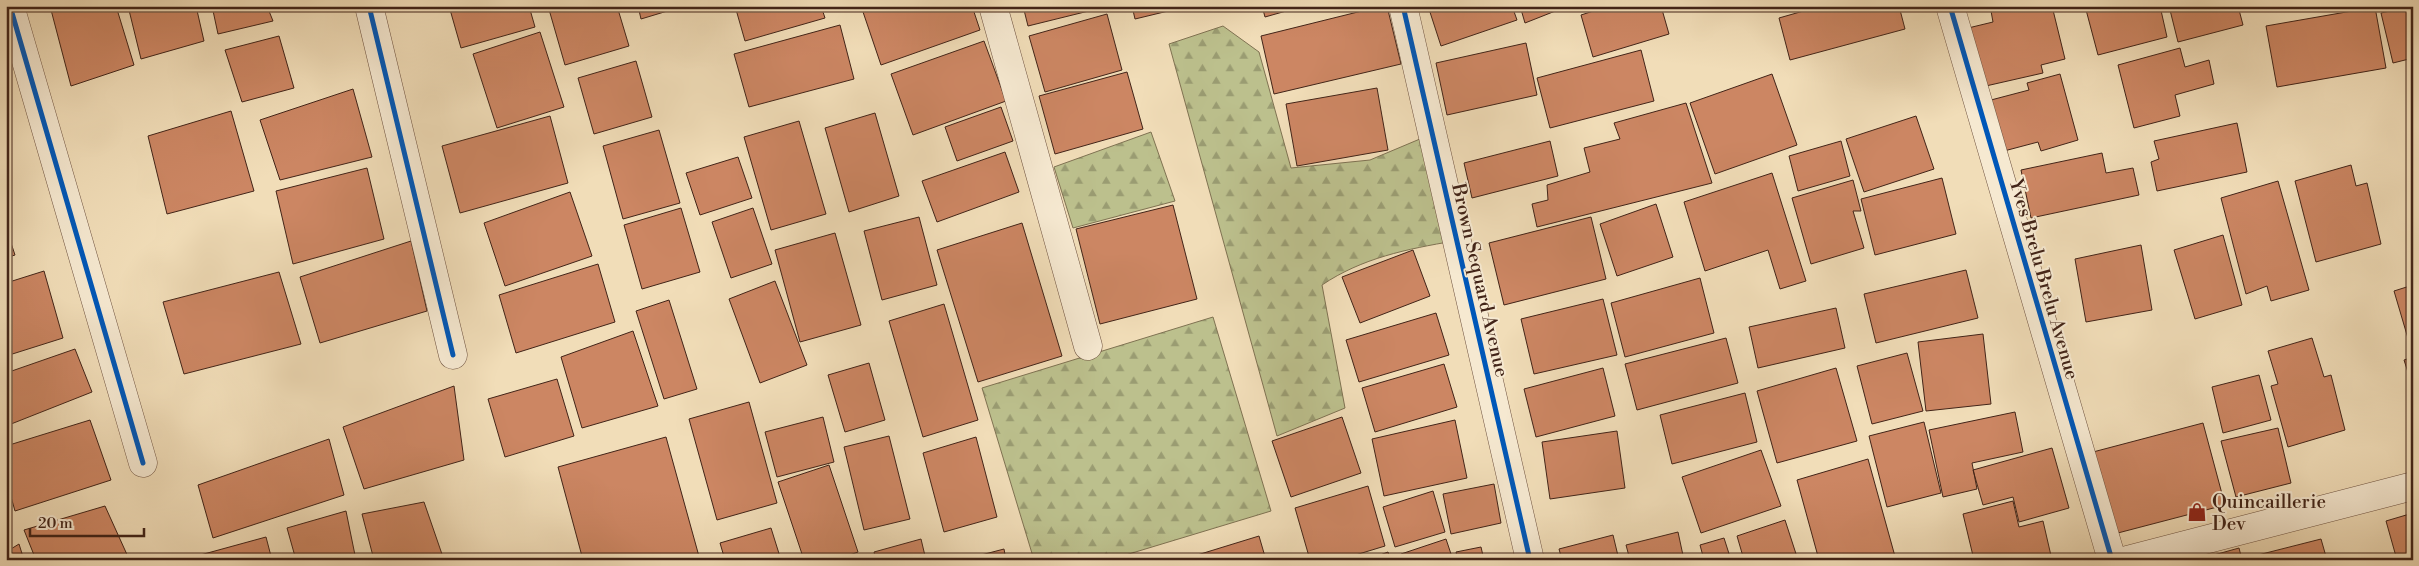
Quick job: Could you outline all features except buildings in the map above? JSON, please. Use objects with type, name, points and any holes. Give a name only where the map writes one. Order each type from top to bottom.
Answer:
[{"type":"street","points":[[10,6],[143,463]]},
{"type":"street","points":[[369,6],[453,355]]},
{"type":"street","points":[[993,6],[1088,346]]},
{"type":"street","name":"Brown Sequard Avenue","points":[[1403,6],[1530,560]]},
{"type":"street","name":"Yves Brelu Brelu Avenue","points":[[1950,6],[2112,560]]},
{"type":"street","points":[[2127,560],[2167,555],[2413,486]]},
{"type":"green space","points":[[1223,26],[1259,52],[1291,168],[1370,160],[1427,136],[1454,241],[1402,251],[1369,261],[1322,285],[1345,408],[1277,436],[1169,44]]},
{"type":"green space","points":[[1151,132],[1175,201],[1073,228],[1054,167]]},
{"type":"green space","points":[[1213,317],[1271,511],[1109,560],[1034,560],[982,388]]},
{"type":"cycle path","points":[[10,6],[143,463]]},
{"type":"cycle path","points":[[369,6],[453,355]]},
{"type":"cycle path","points":[[1403,6],[1530,560]]},
{"type":"cycle path","points":[[1950,6],[2112,560]]},
{"type":"place","name":"Quincaillerie Dev","points":[[2197,512]]}]
